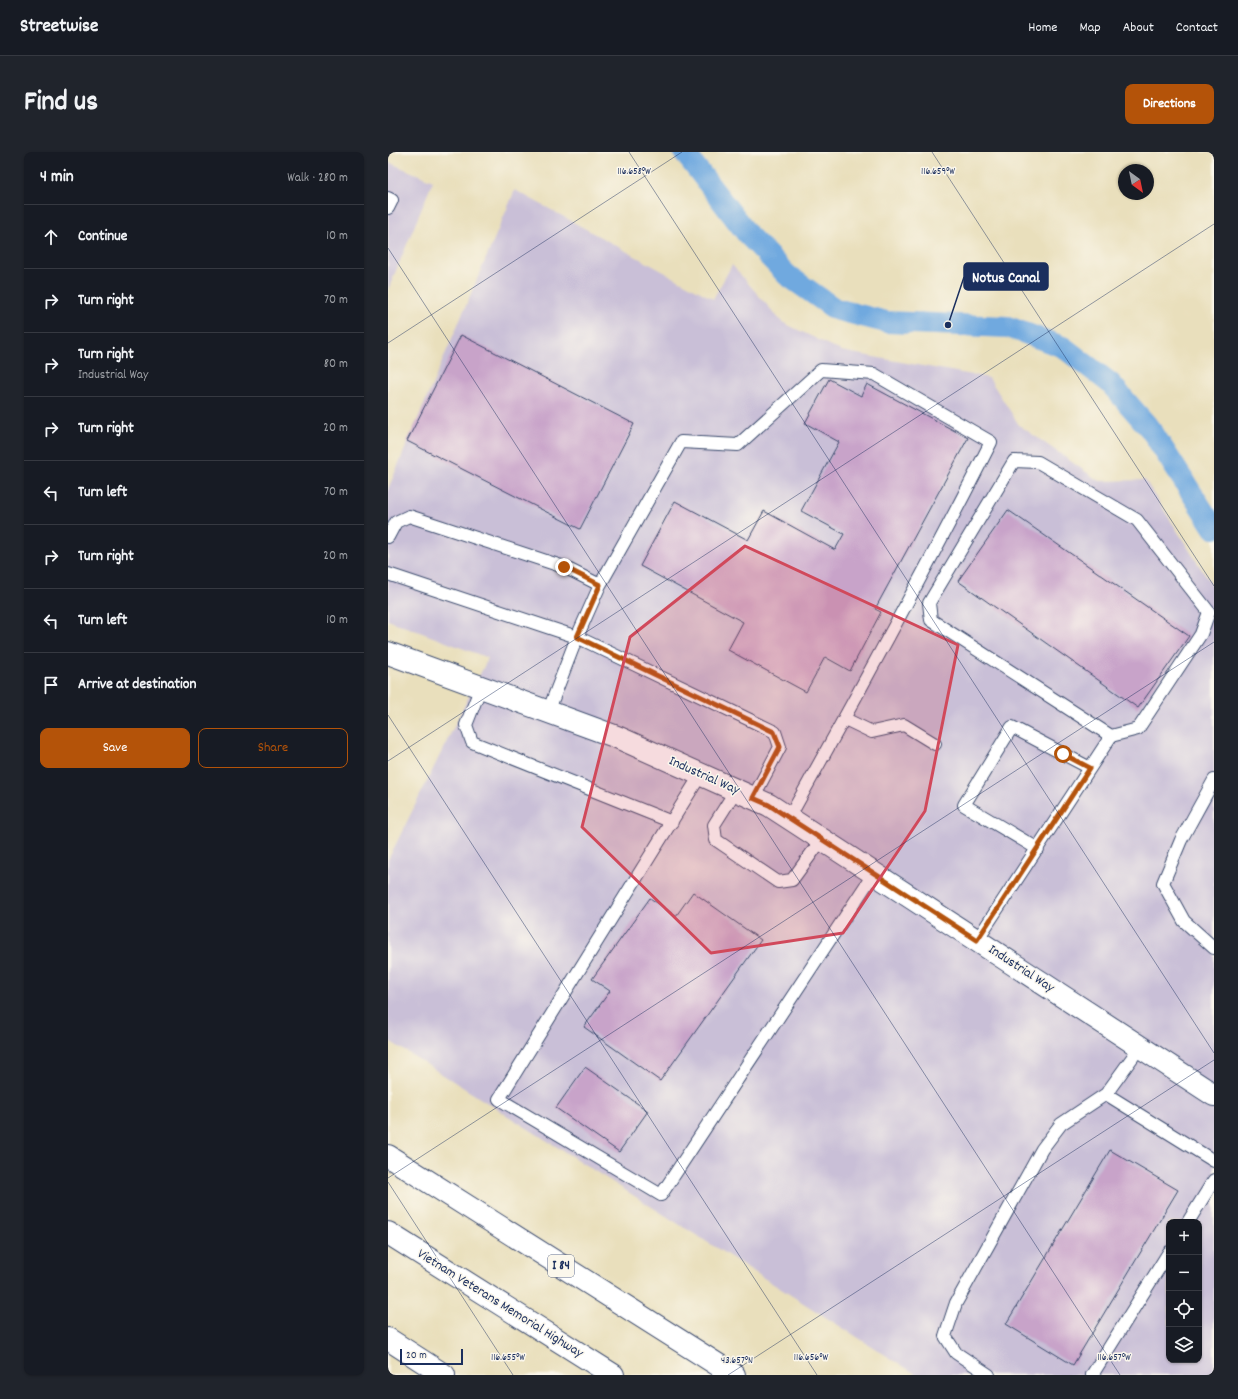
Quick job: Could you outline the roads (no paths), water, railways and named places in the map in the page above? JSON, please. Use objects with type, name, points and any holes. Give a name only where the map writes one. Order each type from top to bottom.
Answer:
[{"type":"main road","name":"Industrial Way","points":[[388,653],[617,737],[769,805],[1140,1047],[1212,1089]]},
{"type":"main road","name":"I 84","points":[[388,1156],[734,1375]]},
{"type":"main road","name":"Vietnam Veterans Memorial Highway","points":[[388,1234],[613,1375]]},
{"type":"main road","points":[[388,1339],[444,1375]]},
{"type":"lane","points":[[388,198],[392,200],[388,208]]},
{"type":"lane","points":[[548,712],[577,637],[600,585],[681,442],[738,445],[821,370],[874,374],[991,442],[845,719],[789,818]]},
{"type":"lane","points":[[977,940],[1111,736],[1138,729],[1201,634],[1208,612],[1137,520],[1038,462],[1014,461],[929,603],[931,620],[1111,736]]},
{"type":"lane","points":[[388,537],[396,522],[409,516],[564,567],[600,585]]},
{"type":"lane","points":[[388,574],[577,637],[774,732],[780,747],[744,794],[714,826],[716,840],[778,882],[792,880],[822,839]]},
{"type":"lane","points":[[480,687],[466,725],[472,742],[672,822]]},
{"type":"lane","points":[[845,719],[872,732],[904,725],[935,744]]},
{"type":"lane","points":[[1038,848],[964,805],[1012,727],[1090,768]]},
{"type":"lane","points":[[701,774],[499,1099],[661,1195],[874,873]]},
{"type":"lane","points":[[1214,780],[1181,840],[1163,883],[1184,921],[1214,948]]},
{"type":"lane","points":[[989,1375],[956,1353],[945,1336],[956,1303],[1042,1149],[1061,1124],[1106,1094],[1140,1047]]},
{"type":"lane","points":[[1106,1094],[1214,1161]]},
{"type":"lane","points":[[1190,1219],[1214,1180]]},
{"type":"lane","points":[[1092,1375],[1167,1255]]},
{"type":"waterway","points":[[684,152],[748,235],[787,275],[835,309],[886,322],[1008,327],[1063,347],[1110,383],[1151,430],[1214,528]]},
{"type":"place","name":"Notus Canal","points":[[948,325]]}]
